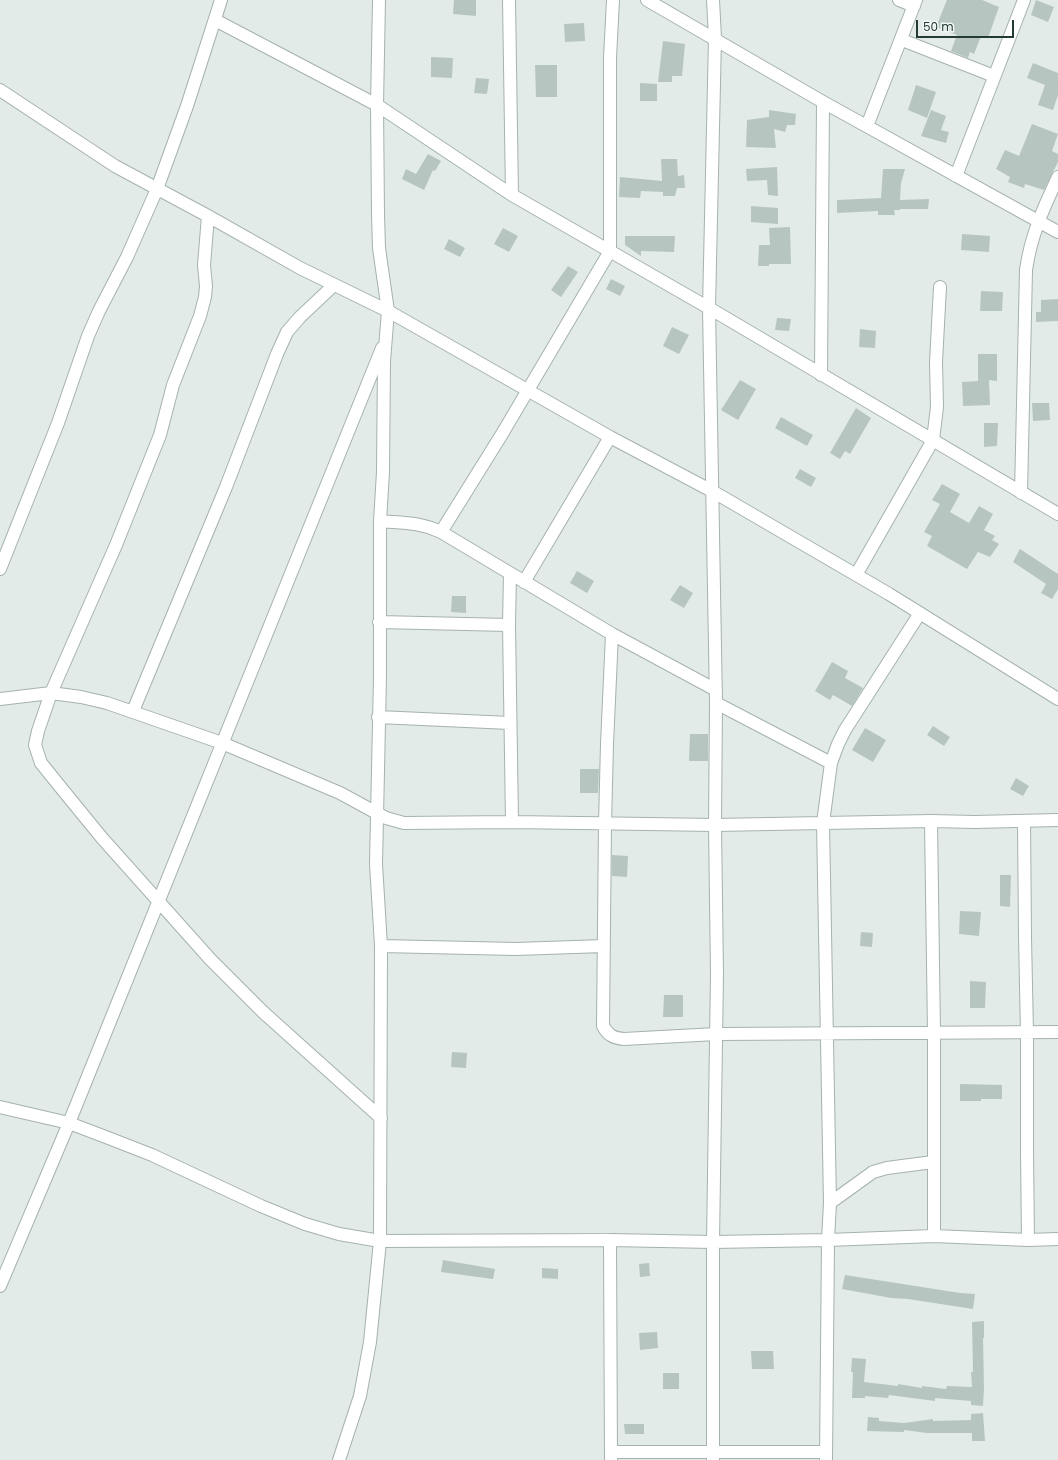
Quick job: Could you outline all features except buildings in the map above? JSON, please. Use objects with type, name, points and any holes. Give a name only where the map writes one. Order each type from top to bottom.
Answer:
[{"type":"street","points":[[0,569],[58,423],[86,343],[99,311],[127,257],[157,190],[222,0]]},
{"type":"street","points":[[339,1460],[360,1396],[370,1342],[377,1284],[380,1241],[382,946],[376,864],[380,676],[380,521],[383,472],[384,361],[388,311],[379,241],[376,105],[379,0]]},
{"type":"street","points":[[509,0],[512,195]]},
{"type":"street","points":[[441,532],[610,251],[610,58],[613,0]]},
{"type":"street","points":[[647,0],[715,38],[823,102],[1058,232]]},
{"type":"street","points":[[713,0],[715,38],[709,308],[716,690],[716,1034],[713,1242],[713,1455]]},
{"type":"street","points":[[868,126],[915,3],[899,0]]},
{"type":"street","points":[[956,176],[1024,0]]},
{"type":"street","points":[[215,20],[376,105],[512,195],[709,308],[1058,514]]},
{"type":"street","points":[[902,40],[994,76]]},
{"type":"street","points":[[0,90],[115,166],[300,268],[388,311],[528,389],[610,437],[712,491],[920,613],[1058,699]]},
{"type":"street","points":[[821,374],[823,102]]},
{"type":"street","points":[[1021,493],[1026,270],[1032,239],[1038,221],[1058,177]]},
{"type":"street","points":[[208,216],[204,265],[206,286],[200,316],[173,385],[160,435],[52,693],[38,731],[35,745],[41,763],[102,838],[210,959],[263,1012],[381,1118]]},
{"type":"street","points":[[133,711],[226,487],[277,354],[287,332],[300,317],[334,285]]},
{"type":"street","points":[[856,575],[932,440],[937,407],[936,362],[940,287]]},
{"type":"street","points":[[0,1286],[69,1123],[159,902],[386,336]]},
{"type":"street","points":[[524,582],[610,437]]},
{"type":"street","points":[[380,521],[418,524],[428,526],[441,532],[612,634],[716,690]]},
{"type":"street","points":[[510,574],[509,625],[512,822]]},
{"type":"street","points":[[610,1240],[611,1456],[826,1456],[828,1240],[830,1203],[822,823],[831,763],[838,744],[920,613]]},
{"type":"street","points":[[380,622],[509,625]]},
{"type":"street","points":[[612,634],[604,824],[603,1026],[610,1036],[616,1039],[624,1039],[716,1034],[1058,1032]]},
{"type":"street","points":[[0,698],[52,693],[81,697],[133,711],[222,744],[340,793],[390,820],[404,823],[512,822],[715,825],[1058,820]]},
{"type":"street","points":[[716,703],[831,763]]},
{"type":"street","points":[[378,718],[510,723]]},
{"type":"street","points":[[931,821],[934,1033],[934,1236]]},
{"type":"street","points":[[1024,821],[1028,1240]]},
{"type":"street","points":[[382,946],[516,949],[604,946]]},
{"type":"street","points":[[0,1107],[69,1123],[152,1155],[261,1206],[305,1224],[339,1234],[380,1241],[610,1240],[713,1242],[934,1236],[1028,1240],[1058,1238]]},
{"type":"street","points":[[830,1203],[873,1172],[887,1168],[934,1162]]}]
